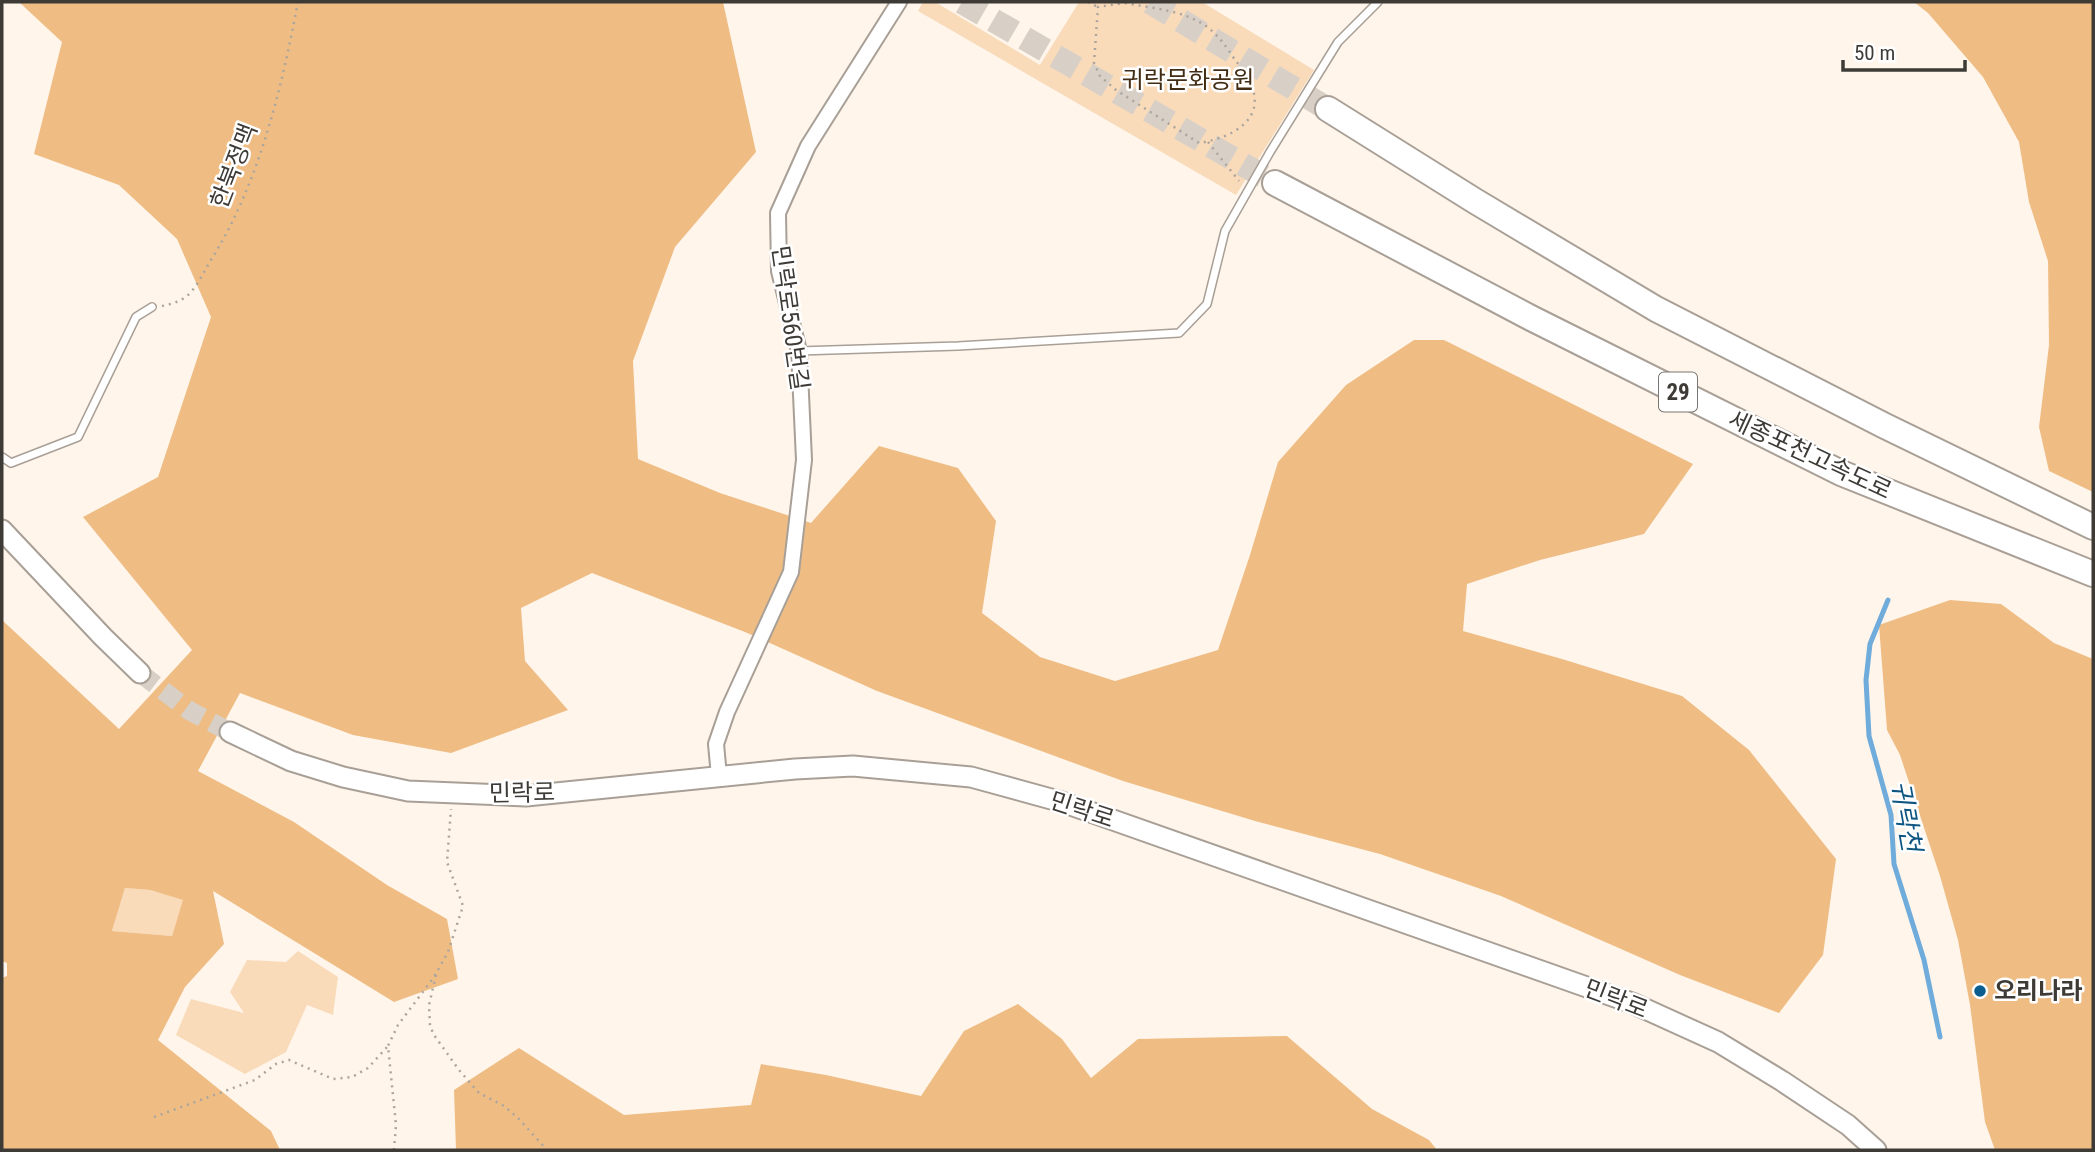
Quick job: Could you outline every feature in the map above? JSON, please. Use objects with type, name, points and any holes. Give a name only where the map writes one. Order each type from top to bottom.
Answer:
[{"type":"highway","points":[[1328,109],[1656,309],[1885,426],[2093,527]]},
{"type":"highway","name":"세종포천고속도로","points":[[1275,183],[1531,318],[1841,473],[2093,574]]},
{"type":"main road","points":[[2,530],[140,673]]},
{"type":"main road","name":"민락로","points":[[230,732],[291,761],[343,777],[408,791],[526,796],[719,776],[853,766],[971,777],[1062,802],[1632,1003],[1718,1042],[1848,1125],[1876,1150]]},
{"type":"street","name":"민락로560번길","points":[[719,776],[716,744],[727,712],[791,572],[803,460],[799,351],[779,271],[778,213],[808,146],[899,2]]},
{"type":"lane","points":[[799,351],[958,346],[1179,333],[1208,304],[1225,231],[1338,42],[1378,2]]},
{"type":"lane","points":[[2,457],[11,463],[78,437],[136,317],[152,307]]},
{"type":"path","name":"한북정맥","points":[[152,307],[175,303],[190,293],[235,216],[268,127],[298,2]]},
{"type":"path","points":[[1088,2],[1098,7],[1125,3],[1177,12],[1202,24],[1221,39],[1251,82],[1256,106],[1250,119],[1235,130],[1199,142],[1190,139],[1116,90],[1100,76],[1094,63],[1098,7]]},
{"type":"path","points":[[1208,141],[1248,192]]},
{"type":"path","points":[[154,1117],[255,1080],[276,1064],[289,1060],[333,1079],[352,1077],[368,1068],[388,1046],[398,1025],[437,972],[448,952],[463,906],[447,862],[452,793]]},
{"type":"path","points":[[437,972],[429,1005],[430,1026],[434,1035],[479,1093],[504,1106],[547,1150]]},
{"type":"path","points":[[388,1046],[396,1125],[394,1150]]},
{"type":"green space","name":"귀락문화공원","points":[[923,2],[935,2],[1040,65],[1079,2],[1202,2],[1314,70],[1236,195],[918,11]]},
{"type":"green space","points":[[125,888],[150,890],[184,900],[172,936],[112,931]]},
{"type":"green space","points":[[298,951],[338,977],[333,1015],[307,1005],[286,1052],[245,1074],[176,1035],[191,999],[244,1013],[230,992],[247,960],[286,962]]},
{"type":"shaded area","points":[[19,2],[723,2],[756,152],[675,247],[633,361],[638,459],[720,493],[811,523],[879,446],[958,468],[996,521],[982,613],[1040,657],[1115,681],[1218,650],[1278,462],[1346,385],[1414,340],[1444,340],[1693,464],[1644,534],[1540,560],[1467,584],[1463,631],[1682,696],[1749,750],[1836,859],[1823,955],[1779,1013],[1680,975],[1501,896],[1380,854],[1255,821],[1123,781],[877,691],[745,632],[592,573],[521,608],[525,661],[568,710],[451,753],[353,735],[240,693],[198,771],[294,822],[387,885],[447,919],[458,979],[394,1002],[213,891],[224,944],[185,987],[158,1040],[271,1131],[280,1150],[2,1150],[2,978],[7,976],[7,963],[2,961],[2,620],[119,729],[192,650],[83,517],[158,477],[211,317],[177,239],[119,185],[34,154],[62,42]],"holes":[[[125,888],[150,890],[183,900],[172,936],[112,931]]]},
{"type":"shaded area","points":[[1914,2],[2093,2],[2093,492],[2049,471],[2039,427],[2049,345],[2048,261],[2029,202],[2019,142],[1983,77],[1928,13]]},
{"type":"shaded area","points":[[1950,600],[2001,604],[2054,643],[2093,659],[2093,1150],[1995,1150],[1985,1122],[1970,1005],[1958,940],[1900,755],[1887,730],[1879,625]]},
{"type":"shaded area","points":[[1018,1004],[1062,1039],[1091,1078],[1138,1039],[1287,1036],[1372,1109],[1429,1140],[1437,1150],[456,1150],[454,1090],[519,1048],[624,1115],[751,1105],[761,1064],[921,1096],[964,1031]]},
{"type":"waterway","name":"귀락천","points":[[1888,600],[1870,644],[1866,680],[1869,736],[1891,815],[1894,864],[1924,960],[1940,1037]]},
{"type":"tunnel","points":[[962,2],[1275,183]]},
{"type":"tunnel","points":[[1150,2],[1328,109]]},
{"type":"tunnel","points":[[140,673],[190,711],[230,732]]},
{"type":"place","name":"오리나라","points":[[1980,991]]}]
